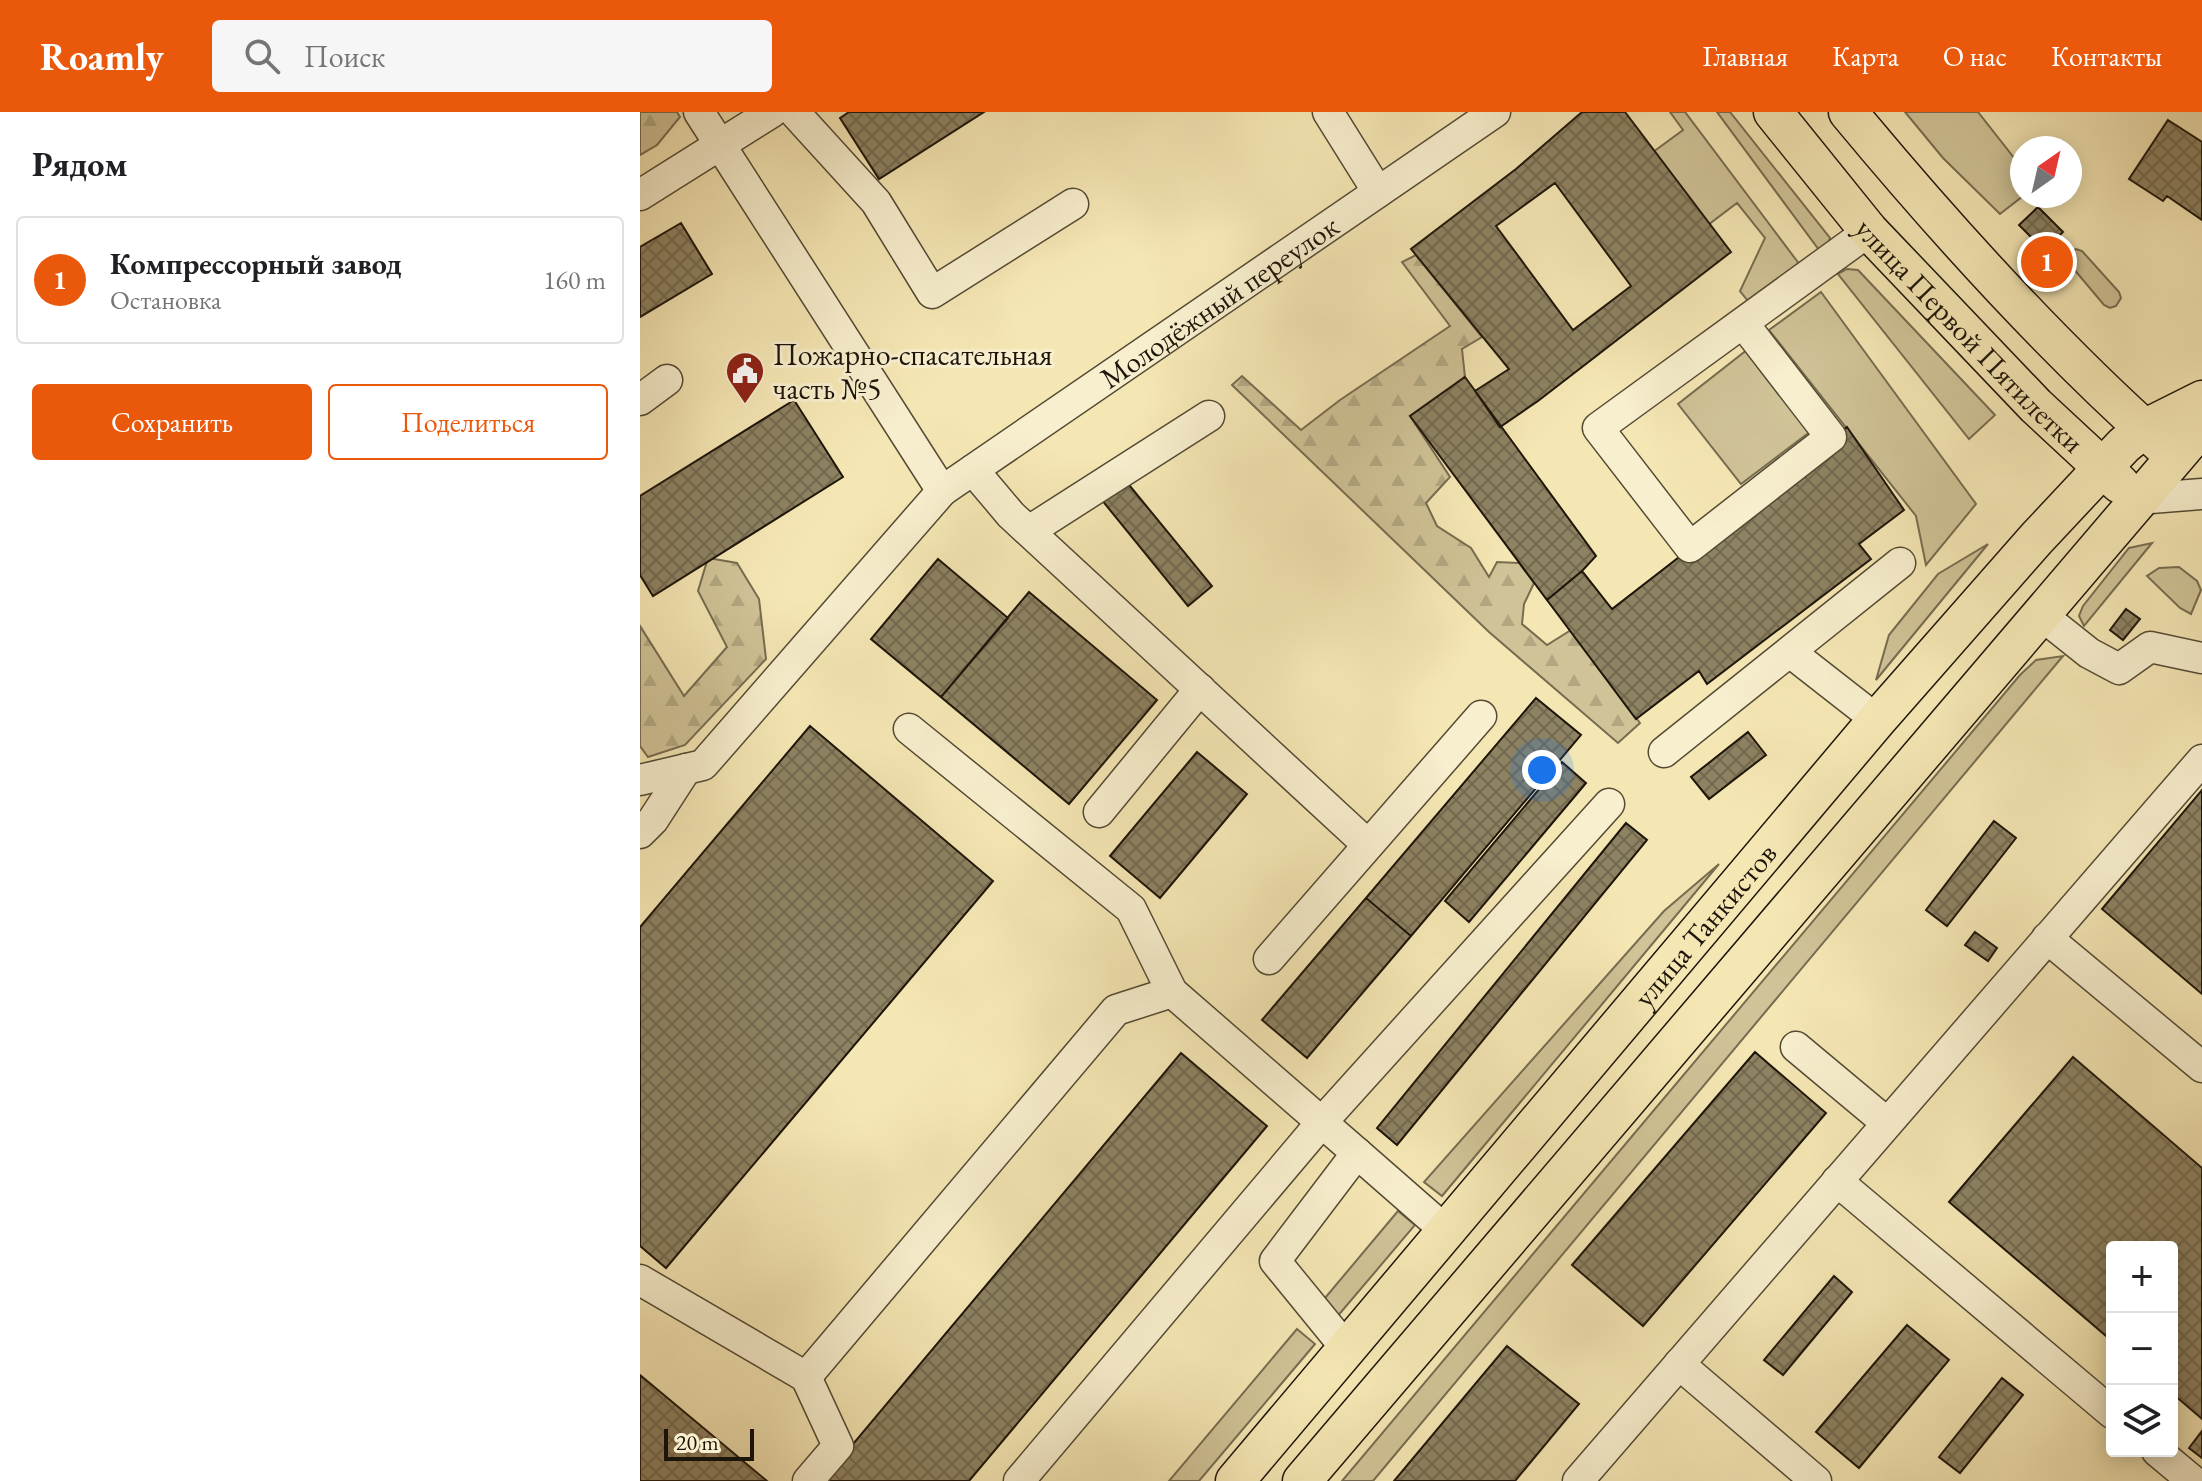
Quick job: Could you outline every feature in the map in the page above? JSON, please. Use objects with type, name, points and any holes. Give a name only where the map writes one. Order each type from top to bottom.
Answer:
[{"type":"main road","name":"улица Первой Пятилетки","points":[[1773,112],[1869,231],[2036,406],[2138,499]]},
{"type":"main road","name":"улица Первой Пятилетки","points":[[1848,112],[1934,216],[2076,363],[2175,456]]},
{"type":"main road","name":"улица Танкистов","points":[[1235,1481],[1877,720],[2101,468],[2144,429],[2202,400]]},
{"type":"main road","name":"улица Танкистов","points":[[1302,1481],[2202,426]]},
{"type":"street","points":[[699,112],[942,491]]},
{"type":"street","points":[[640,195],[772,112]]},
{"type":"street","points":[[794,112],[876,202],[932,293],[1073,204]]},
{"type":"street","points":[[1328,112],[1378,192]]},
{"type":"street","name":"Молодёжный переулок","points":[[686,769],[703,765],[942,491],[1495,112]]},
{"type":"street","points":[[1743,323],[1831,437],[1690,547],[1598,428],[1869,231]]},
{"type":"street","points":[[640,400],[667,380]]},
{"type":"street","points":[[1029,531],[1209,416]]},
{"type":"street","name":"улица Первой Пятилетки","points":[[2175,456],[2202,482]]},
{"type":"street","points":[[973,470],[1011,515],[1368,845]]},
{"type":"street","points":[[2138,499],[2202,494]]},
{"type":"street","points":[[1664,752],[1900,563]]},
{"type":"street","points":[[2040,614],[2089,653],[2119,669],[2150,647],[2202,658]]},
{"type":"street","points":[[1790,652],[1877,720]]},
{"type":"street","points":[[1099,812],[1200,689]]},
{"type":"street","points":[[1269,959],[1481,716]]},
{"type":"street","points":[[909,729],[1131,909],[1172,992],[1445,1230]]},
{"type":"street","points":[[1578,1481],[2202,760]]},
{"type":"street","points":[[640,780],[686,769]]},
{"type":"street","points":[[640,833],[653,820],[686,769]]},
{"type":"street","points":[[1019,1481],[1322,1122],[1609,804]]},
{"type":"street","points":[[2047,938],[2202,1067]]},
{"type":"street","points":[[806,1377],[1116,1010],[1172,992]]},
{"type":"street","points":[[1796,1047],[1887,1123]]},
{"type":"street","points":[[1346,1348],[1275,1261],[1357,1153]]},
{"type":"street","points":[[1837,1181],[2106,1408]]},
{"type":"street","points":[[640,1280],[806,1377],[838,1446],[808,1481]]},
{"type":"street","points":[[1679,1364],[1816,1481]]},
{"type":"street","points":[[2164,1457],[2193,1481]]},
{"type":"green space","points":[[640,112],[677,112],[680,117],[657,145],[640,155]]},
{"type":"green space","points":[[1670,112],[1685,112],[1803,269],[1752,306],[1740,291],[1765,238],[1737,203],[1700,231],[1645,158],[1683,130]]},
{"type":"green space","points":[[1717,112],[1730,112],[1830,238],[1826,252],[1822,254]]},
{"type":"green space","points":[[1905,112],[1978,112],[2010,153],[2010,206],[2000,214],[1943,158]]},
{"type":"green space","points":[[2076,249],[2082,251],[2119,292],[2121,298],[2116,306],[2110,308],[2104,305],[2067,261],[2070,252]]},
{"type":"green space","points":[[1416,255],[1482,337],[1462,349],[1465,377],[1410,416],[1450,477],[1426,503],[1437,526],[1471,548],[1489,577],[1497,562],[1519,563],[1534,583],[1524,604],[1522,624],[1547,645],[1571,630],[1640,723],[1618,743],[1489,632],[1232,385],[1242,376],[1301,430],[1450,326],[1402,262]]},
{"type":"green space","points":[[1847,269],[1858,270],[1995,415],[1969,439],[1838,274]]},
{"type":"green space","points":[[1821,292],[1976,504],[1926,565],[1916,516],[1769,330]]},
{"type":"green space","points":[[1752,346],[1815,428],[1741,484],[1678,404]]},
{"type":"green space","points":[[2152,543],[2084,626],[2079,616],[2083,606],[2129,548]]},
{"type":"green space","points":[[1988,544],[1876,680],[1889,635],[1938,574]]},
{"type":"green space","points":[[708,558],[737,563],[759,599],[766,659],[685,745],[648,757],[640,746],[640,626],[684,696],[727,647],[698,591]]},
{"type":"green space","points":[[2179,567],[2197,581],[2201,590],[2191,614],[2180,608],[2147,576],[2159,568]]},
{"type":"green space","points":[[2063,656],[1373,1481],[1342,1481],[2020,675],[2036,660]]},
{"type":"green space","points":[[1719,864],[1442,1196],[1424,1182],[1664,911]]},
{"type":"green space","points":[[1398,1211],[1415,1225],[1336,1318],[1320,1304]]},
{"type":"green space","points":[[1297,1329],[1315,1344],[1199,1481],[1169,1481]]},
{"type":"building","points":[[849,112],[984,112],[879,179],[840,118]]},
{"type":"building","points":[[1582,112],[1625,112],[1731,252],[1500,427],[1475,391],[1509,369],[1411,249],[1516,169]],"holes":[[[1555,183],[1631,286],[1573,330],[1496,226]]]},
{"type":"building","points":[[2168,120],[2202,142],[2202,220],[2167,196],[2163,201],[2129,179]]},
{"type":"building","points":[[2039,208],[2063,232],[2044,250],[2019,225]]},
{"type":"building","points":[[681,223],[712,274],[640,317],[640,247]]},
{"type":"building","points":[[1465,377],[1596,556],[1547,600],[1410,416]]},
{"type":"building","points":[[794,400],[843,477],[653,596],[640,575],[640,496]]},
{"type":"building","points":[[1847,427],[1904,510],[1859,544],[1871,559],[1707,684],[1699,671],[1636,719],[1547,600],[1582,571],[1612,609]]},
{"type":"building","points":[[1125,480],[1212,586],[1188,606],[1101,499]]},
{"type":"building","points":[[938,559],[1008,618],[941,697],[871,639]]},
{"type":"building","points":[[1029,592],[1157,700],[1069,804],[941,697]]},
{"type":"building","points":[[2126,609],[2140,619],[2123,640],[2110,630]]},
{"type":"building","points":[[1536,698],[1581,735],[1411,936],[1366,898]]},
{"type":"building","points":[[810,726],[993,881],[666,1268],[640,1246],[640,927]]},
{"type":"building","points":[[1748,732],[1766,755],[1709,799],[1691,777]]},
{"type":"building","points":[[1197,752],[1247,794],[1160,898],[1110,856]]},
{"type":"building","points":[[1562,762],[1586,783],[1469,922],[1445,901]]},
{"type":"building","points":[[2202,790],[2202,994],[2102,909]]},
{"type":"building","points":[[1994,821],[2016,838],[1947,926],[1926,910]]},
{"type":"building","points":[[1626,823],[1647,840],[1397,1145],[1377,1128]]},
{"type":"building","points":[[1366,898],[1411,936],[1307,1058],[1262,1020]]},
{"type":"building","points":[[1975,932],[1997,948],[1988,961],[1965,945]]},
{"type":"building","points":[[1755,1052],[1826,1113],[1643,1326],[1572,1265]]},
{"type":"building","points":[[1181,1053],[1267,1126],[969,1481],[822,1481]]},
{"type":"building","points":[[2073,1057],[2202,1168],[2202,1419],[2178,1398],[2178,1241],[2106,1241],[2106,1336],[1949,1202]]},
{"type":"building","points":[[1834,1276],[1852,1292],[1783,1375],[1764,1360]]},
{"type":"building","points":[[1907,1325],[1949,1360],[1859,1468],[1816,1432]]},
{"type":"building","points":[[1507,1346],[1579,1404],[1515,1481],[1394,1481]]},
{"type":"building","points":[[640,1375],[767,1481],[640,1481]]},
{"type":"building","points":[[2002,1378],[2023,1395],[1960,1473],[1939,1457]]},
{"type":"building","points":[[2202,1431],[2202,1458],[2189,1448]]},
{"type":"place","name":"Компрессорный завод","points":[[2047,262]]},
{"type":"place","name":"Пожарно-спасательная часть №5","points":[[745,405]]}]
